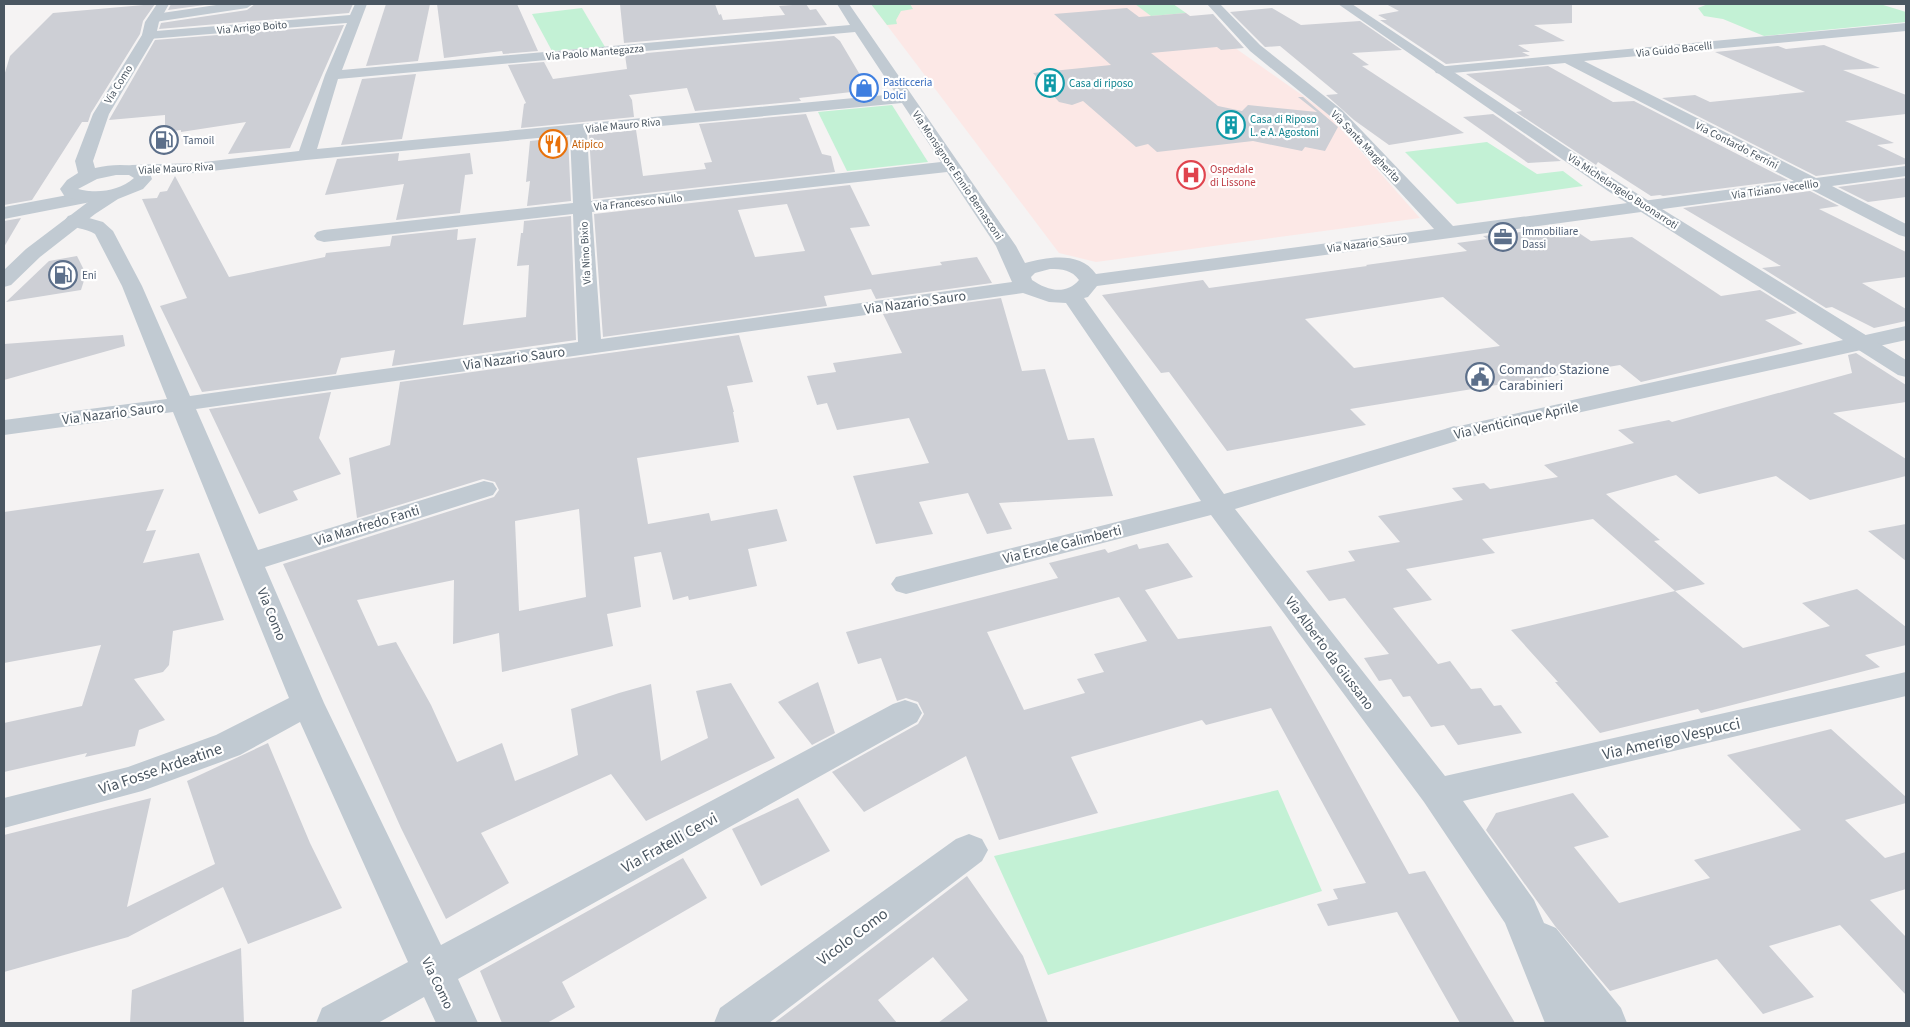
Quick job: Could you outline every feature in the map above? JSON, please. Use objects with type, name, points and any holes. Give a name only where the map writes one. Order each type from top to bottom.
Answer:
[{"type":"street","name":"Via Como","points":[[85,178],[87,173],[84,160],[100,114],[163,4]]},
{"type":"street","points":[[152,25],[247,4]]},
{"type":"street","name":"Via Monsignore Ennio Bernasconi","points":[[843,4],[1006,246],[1022,281]]},
{"type":"street","name":"Via Santa Margherita","points":[[1213,4],[1255,48],[1336,113],[1448,232]]},
{"type":"street","name":"Via Michelangelo Buonarroti","points":[[1344,4],[1644,206],[1906,370]]},
{"type":"street","points":[[306,155],[332,75],[358,11]]},
{"type":"street","name":"Via Arrigo Boito","points":[[152,25],[358,11]]},
{"type":"street","name":"Via Guido Bacelli","points":[[1441,70],[1906,27]]},
{"type":"street","name":"Via Paolo Mantegazza","points":[[332,75],[859,28]]},
{"type":"street","points":[[1858,31],[1890,42]]},
{"type":"street","name":"Via Contardo Ferrini","points":[[1569,59],[1906,231]]},
{"type":"street","name":"Viale Mauro Riva","points":[[129,174],[220,166],[306,155],[906,98]]},
{"type":"street","name":"Via Nino Bixio","points":[[578,130],[590,347]]},
{"type":"street","points":[[89,149],[129,174]]},
{"type":"street","name":"Via Francesco Nullo","points":[[324,236],[953,166]]},
{"type":"street","name":"Via Tiziano Vecellio","points":[[1644,206],[1906,171]]},
{"type":"street","points":[[77,203],[70,189],[72,185],[85,178],[129,174]]},
{"type":"street","points":[[4,213],[101,201],[116,193],[129,174]]},
{"type":"street","points":[[4,281],[77,203],[116,193]]},
{"type":"street","name":"Via Como","points":[[77,203],[96,226],[106,234],[132,286],[308,703],[458,1023]]},
{"type":"street","name":"Via Nazario Sauro","points":[[1022,281],[1032,292],[1046,296],[1080,288],[1448,232],[1644,206]]},
{"type":"street","name":"Via Monsignore Ennio Bernasconi","points":[[1006,246],[1050,263]]},
{"type":"street","name":"Via Nazario Sauro","points":[[4,427],[590,347],[1022,281],[1032,266],[1050,263],[1073,266],[1088,275],[1080,288]]},
{"type":"street","name":"Via Alberto da Giussano","points":[[1080,288],[1218,505],[1437,792],[1520,913],[1566,1023]]},
{"type":"street","name":"Via Venticinque Aprile","points":[[1218,505],[1454,434],[1906,333]]},
{"type":"street","name":"Via Manfredo Fanti","points":[[250,562],[484,489]]},
{"type":"street","name":"Via Ercole Galimberti","points":[[906,584],[1218,505]]},
{"type":"street","name":"Via Amerigo Vespucci","points":[[1437,792],[1906,684]]},
{"type":"street","name":"Via Fosse Ardeatine","points":[[4,813],[130,781],[228,745],[308,703]]},
{"type":"street","name":"Via Fratelli Cervi","points":[[337,1023],[905,712]]},
{"type":"street","name":"Vicolo Como","points":[[735,1023],[969,850]]},
{"type":"street","points":[[1520,913],[1606,1023]]},
{"type":"shaded area","name":"Ospedale di Lissone","points":[[871,4],[1173,4],[1326,112],[1420,218],[1096,262],[1059,253]]},
{"type":"green space","points":[[871,4],[910,4],[913,9],[901,11],[896,20],[897,24],[887,25]]},
{"type":"green space","points":[[1135,4],[1173,4],[1186,13],[1151,16]]},
{"type":"green space","points":[[1708,4],[1880,4],[1906,12],[1906,22],[1764,36],[1723,19],[1704,16],[1698,8]]},
{"type":"green space","points":[[582,8],[605,47],[552,51],[532,14]]},
{"type":"green space","points":[[892,105],[928,162],[847,171],[818,112]]},
{"type":"green space","points":[[1487,142],[1537,174],[1563,171],[1583,186],[1457,204],[1405,152]]},
{"type":"green space","points":[[1278,790],[1322,891],[1048,975],[994,856]]},
{"type":"building","points":[[155,4],[143,21],[140,34],[91,113],[88,122],[82,122],[32,200],[4,205],[4,76],[10,56],[53,13]]},
{"type":"building","points":[[171,4],[212,4],[168,10]]},
{"type":"building","points":[[255,4],[353,4],[349,13],[159,29],[161,23],[247,10]]},
{"type":"building","points":[[386,4],[430,4],[418,61],[366,66]]},
{"type":"building","points":[[437,4],[517,4],[538,51],[503,54],[502,51],[444,58]]},
{"type":"building","points":[[620,4],[715,4],[723,20],[785,15],[779,6],[806,4],[810,10],[816,9],[827,25],[624,43]]},
{"type":"building","points":[[1386,4],[1572,4],[1572,23],[1534,25],[1565,41],[1518,45],[1530,52],[1522,52],[1530,56],[1446,64],[1380,20],[1387,20],[1378,15],[1399,11]]},
{"type":"building","points":[[1127,8],[1139,17],[1186,13],[1190,16],[1213,14],[1244,48],[1221,50],[1217,47],[1151,53],[1218,106],[1242,111],[1248,105],[1317,112],[1298,97],[1303,97],[1338,127],[1325,151],[1305,147],[1302,151],[1253,141],[1157,152],[1148,144],[1136,147],[1083,101],[1072,105],[1059,102],[1033,73],[1111,65],[1054,14]]},
{"type":"building","points":[[1272,8],[1301,25],[1360,21],[1402,50],[1352,53],[1369,65],[1362,66],[1464,133],[1389,145],[1354,120],[1326,95],[1338,94],[1280,46],[1265,47],[1230,12]]},
{"type":"building","points":[[344,25],[290,148],[228,154],[246,122],[181,132],[181,130],[165,132],[165,115],[109,120],[155,40]]},
{"type":"building","points":[[834,36],[840,41],[869,90],[799,98],[801,101],[695,111],[687,88],[629,95],[632,100],[634,117],[521,128],[524,104],[526,103],[508,65],[544,62],[553,79],[627,69],[625,55]]},
{"type":"building","points":[[1824,45],[1880,68],[1843,70],[1906,95],[1906,114],[1845,121],[1894,143],[1877,145],[1906,159],[1906,164],[1816,176],[1662,98],[1695,95],[1710,102],[1805,92],[1715,52],[1778,46],[1786,49]]},
{"type":"building","points":[[1548,66],[1613,102],[1634,101],[1788,180],[1651,196],[1598,162],[1596,165],[1516,112],[1522,111],[1466,74]]},
{"type":"building","points":[[416,74],[402,139],[341,145],[362,79]]},
{"type":"building","points":[[806,114],[822,154],[831,156],[835,172],[593,199],[589,135],[636,130],[643,176],[706,169],[704,163],[712,162],[699,124]]},
{"type":"building","points":[[1493,114],[1561,161],[1528,163],[1463,117]]},
{"type":"building","points":[[568,137],[571,201],[527,206],[530,181],[526,182],[530,141]]},
{"type":"building","points":[[399,153],[398,161],[470,153],[473,174],[465,175],[460,213],[396,220],[404,184],[325,195],[337,159]]},
{"type":"building","points":[[175,176],[229,277],[325,257],[326,253],[390,246],[392,236],[458,229],[457,240],[476,238],[463,325],[526,317],[529,265],[517,266],[524,221],[571,216],[576,340],[392,366],[395,350],[341,358],[336,374],[202,392],[160,306],[187,298],[142,199],[157,198],[160,192],[167,191]]},
{"type":"building","points":[[1906,178],[1906,197],[1868,202],[1838,187]]},
{"type":"building","points":[[850,185],[870,226],[850,228],[872,275],[942,265],[940,262],[977,257],[992,283],[876,299],[871,289],[824,296],[827,306],[603,337],[594,214]],"holes":[[[787,204],[805,251],[755,257],[738,210]]]},
{"type":"building","points":[[1810,191],[1839,206],[1819,209],[1906,252],[1906,277],[1862,283],[1906,309],[1906,321],[1874,328],[1832,307],[1826,308],[1762,268],[1781,266],[1683,208]]},
{"type":"building","points":[[21,218],[4,247],[4,221]]},
{"type":"building","points":[[1570,227],[1591,241],[1632,237],[1721,296],[1760,290],[1797,313],[1765,320],[1803,344],[1641,382],[1620,365],[1350,409],[1366,425],[1227,451],[1169,372],[1161,373],[1102,295],[1203,280],[1209,288],[1467,251],[1457,243],[1487,239],[1483,236]],"holes":[[[1443,297],[1500,346],[1354,368],[1305,319]]]},
{"type":"building","points":[[77,256],[86,274],[81,290],[6,302],[49,261]]},
{"type":"building","points":[[1001,298],[1022,371],[1045,369],[1068,440],[1094,438],[1113,496],[999,503],[1012,529],[987,534],[968,493],[919,502],[933,534],[876,544],[853,476],[929,463],[909,418],[837,430],[827,403],[817,405],[807,376],[836,372],[833,363],[902,353],[883,314]]},
{"type":"building","points":[[123,335],[125,346],[4,380],[4,344]]},
{"type":"building","points":[[739,335],[753,382],[727,386],[739,442],[637,458],[648,524],[709,513],[711,521],[777,509],[787,541],[748,549],[757,586],[689,600],[688,596],[673,600],[661,552],[634,557],[641,607],[607,614],[613,646],[502,672],[499,633],[453,644],[454,580],[357,600],[378,646],[396,642],[431,705],[457,762],[502,743],[515,781],[578,755],[571,709],[651,684],[661,761],[708,738],[696,691],[731,683],[775,758],[646,821],[611,774],[481,833],[509,883],[446,919],[401,828],[283,564],[494,497],[499,490],[495,482],[483,479],[357,518],[349,458],[390,445],[400,382]],"holes":[[[579,509],[586,597],[519,611],[515,521]]]},
{"type":"building","points":[[1856,353],[1906,385],[1906,402],[1833,413],[1906,459],[1906,476],[1810,500],[1776,476],[1699,494],[1676,475],[1606,494],[1660,540],[1654,541],[1705,584],[1675,591],[1593,519],[1482,539],[1495,553],[1406,569],[1432,600],[1393,608],[1438,664],[1450,661],[1471,689],[1481,688],[1494,706],[1501,705],[1522,733],[1458,745],[1444,725],[1431,727],[1410,696],[1403,697],[1391,679],[1379,681],[1364,658],[1389,654],[1345,598],[1329,601],[1306,571],[1355,561],[1348,551],[1400,542],[1378,516],[1463,500],[1452,488],[1484,483],[1490,489],[1558,477],[1544,465],[1634,443],[1618,430],[1669,420],[1672,422],[1852,373],[1848,355]]},
{"type":"building","points":[[331,392],[319,438],[341,474],[293,491],[298,500],[259,514],[209,409]]},
{"type":"building","points":[[164,489],[146,531],[156,530],[143,563],[199,553],[224,620],[173,631],[169,665],[163,672],[134,679],[165,720],[139,730],[135,746],[85,757],[87,753],[4,772],[4,723],[82,706],[101,645],[4,663],[4,512]]},
{"type":"building","points":[[1906,524],[1906,561],[1868,531]]},
{"type":"building","points":[[1168,543],[1193,577],[1145,590],[1178,639],[1271,626],[1409,874],[1425,871],[1515,1023],[1460,1023],[1397,912],[1328,926],[1317,904],[1338,899],[1333,889],[1366,883],[1271,708],[1206,725],[1202,720],[1071,757],[1098,813],[999,840],[966,756],[864,812],[832,772],[918,724],[924,714],[918,702],[906,698],[897,701],[881,658],[858,664],[846,632],[1058,578],[1049,563],[1105,549],[1108,553],[1137,544],[1139,549]],"holes":[[[1119,597],[1147,641],[1094,654],[1104,672],[1077,679],[1085,693],[1024,710],[987,632]]]},
{"type":"building","points":[[1857,589],[1906,627],[1906,645],[1865,655],[1880,667],[1701,713],[1698,709],[1600,733],[1555,682],[1558,682],[1511,630],[1675,591],[1743,648],[1830,626],[1802,603]]},
{"type":"building","points":[[818,682],[835,733],[812,745],[778,702]]},
{"type":"building","points":[[1831,729],[1906,797],[1906,803],[1845,820],[1885,858],[1906,852],[1906,889],[1870,900],[1906,937],[1906,995],[1840,925],[1769,946],[1814,997],[1763,1014],[1717,959],[1610,991],[1555,926],[1486,830],[1496,813],[1573,793],[1609,837],[1574,847],[1619,903],[1710,878],[1694,860],[1801,830],[1727,755]]},
{"type":"building","points":[[268,743],[310,843],[342,908],[248,944],[223,887],[128,937],[4,972],[4,835],[151,798],[127,907],[215,864],[187,781]]},
{"type":"building","points":[[798,798],[830,851],[761,886],[732,829]]},
{"type":"building","points":[[683,858],[707,898],[562,982],[575,1007],[547,1023],[502,1023],[480,971]]},
{"type":"building","points":[[967,876],[1023,956],[1048,1023],[938,1023],[968,1000],[933,957],[878,1000],[897,1023],[774,1023]]},
{"type":"building","points":[[241,948],[244,1023],[130,1023],[132,990]]},
{"type":"place","name":"Casa di riposo","points":[[1050,83]]},
{"type":"place","name":"Pasticceria Dolci","points":[[864,88]]},
{"type":"place","name":"Casa di Riposo L. e A. Agostoni","points":[[1231,125]]},
{"type":"place","name":"Tamoil","points":[[164,140]]},
{"type":"place","name":"Atipico","points":[[553,144]]},
{"type":"place","name":"Ospedale di Lissone","points":[[1191,175]]},
{"type":"place","name":"Immobiliare Dassi","points":[[1503,237]]},
{"type":"place","name":"Eni","points":[[63,275]]},
{"type":"place","name":"Comando Stazione Carabinieri","points":[[1480,377]]}]
